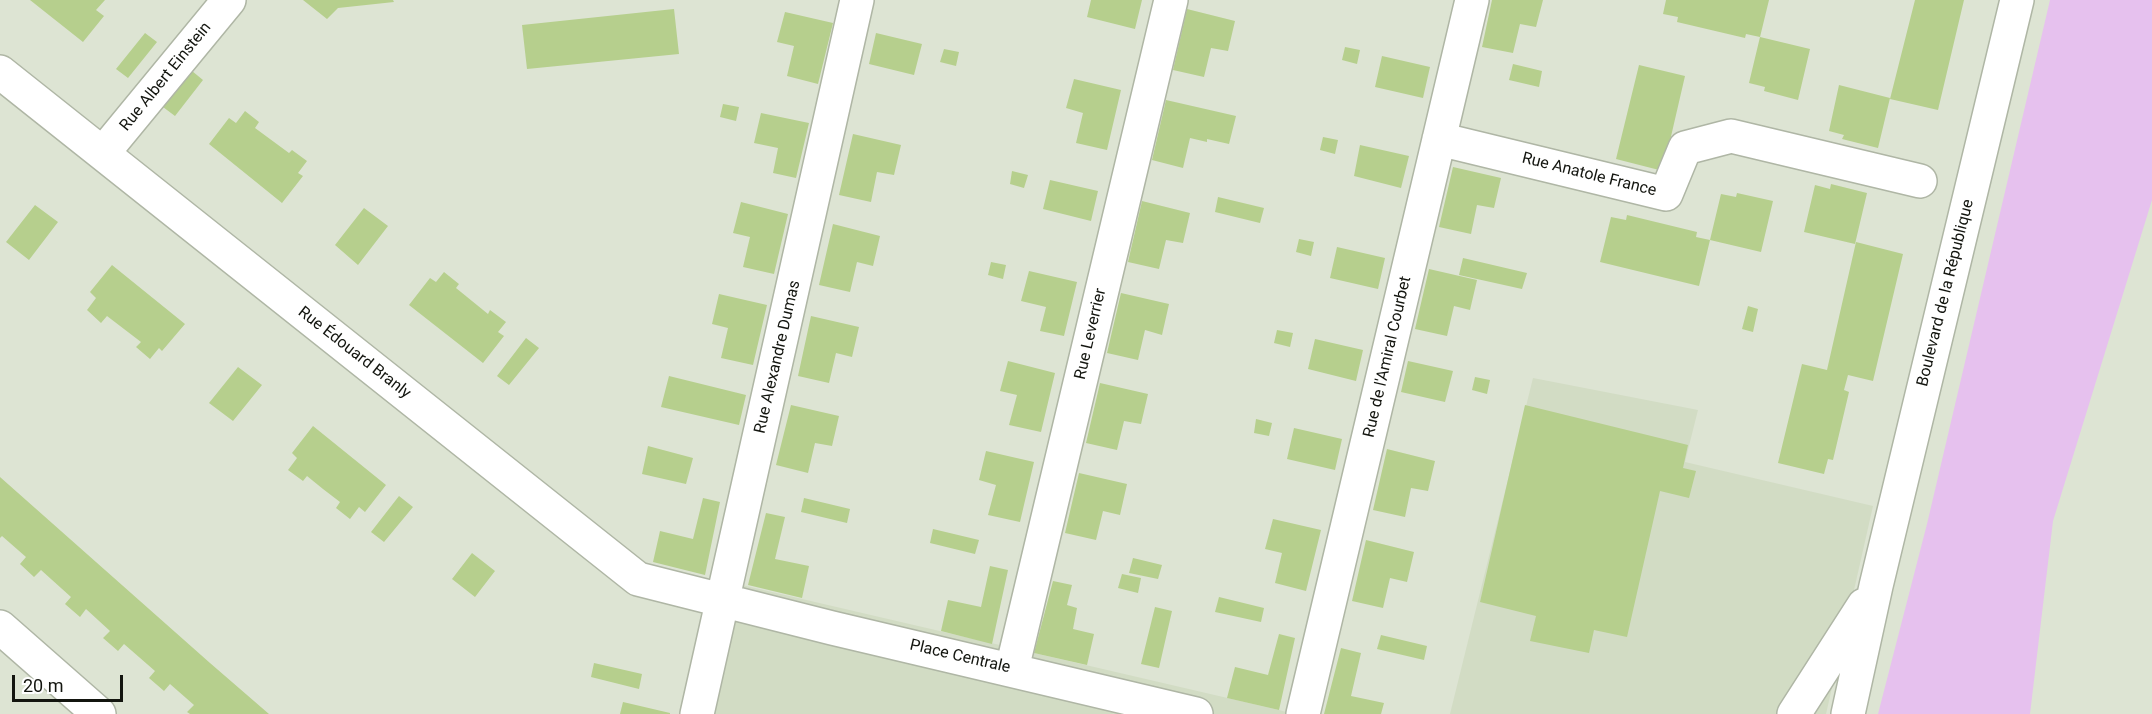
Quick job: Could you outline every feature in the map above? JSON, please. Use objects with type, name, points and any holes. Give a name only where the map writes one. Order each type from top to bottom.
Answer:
[{"type":"street","name":"Rue Albert Einstein","points":[[102,153],[229,0]]},
{"type":"street","name":"Rue Alexandre Dumas","points":[[697,714],[857,0]]},
{"type":"street","name":"Rue Leverrier","points":[[1012,669],[1170,0]]},
{"type":"street","name":"Rue de l'Amiral Courbet","points":[[1303,714],[1472,0]]},
{"type":"street","name":"Boulevard de la République","points":[[1848,714],[1876,586],[2017,0]]},
{"type":"street","name":"Rue Édouard Branly","points":[[0,72],[638,579],[724,600]]},
{"type":"street","name":"Rue Anatole France","points":[[1439,139],[1666,194],[1685,148],[1731,136],[1920,181]]},
{"type":"street","name":"Boulevard de la République","points":[[1794,714],[1876,586]]},
{"type":"street","name":"Place Centrale","points":[[724,600],[832,628],[1196,714]]},
{"type":"street","points":[[0,627],[99,714]]},
{"type":"shaded area","points":[[2050,0],[2152,0],[2152,200],[2053,521],[2030,714],[1878,714],[1927,524]]},
{"type":"shaded area","points":[[1533,378],[1698,410],[1685,462],[1873,506],[1826,714],[1450,714]]},
{"type":"shaded area","points":[[742,585],[1279,710],[1293,714],[712,714]]},
{"type":"building","points":[[30,0],[105,0],[96,10],[104,16],[83,42]]},
{"type":"building","points":[[303,0],[393,0],[394,2],[338,8],[327,19]]},
{"type":"building","points":[[1091,0],[1142,0],[1135,29],[1087,17]]},
{"type":"building","points":[[1492,0],[1543,0],[1536,27],[1520,24],[1513,53],[1482,47]]},
{"type":"building","points":[[1666,0],[1769,0],[1760,37],[1746,34],[1745,38],[1677,22],[1678,17],[1663,14]]},
{"type":"building","points":[[1915,0],[1964,0],[1938,110],[1890,99]]},
{"type":"building","points":[[674,9],[679,54],[527,69],[522,25]]},
{"type":"building","points":[[1187,9],[1235,21],[1228,51],[1211,48],[1204,77],[1173,70]]},
{"type":"building","points":[[785,12],[833,23],[818,84],[787,76],[794,46],[777,42]]},
{"type":"building","points":[[145,33],[157,42],[128,78],[116,69]]},
{"type":"building","points":[[876,33],[922,44],[914,75],[869,64]]},
{"type":"building","points":[[1760,37],[1810,49],[1798,100],[1764,91],[1765,87],[1749,83]]},
{"type":"building","points":[[1345,47],[1360,50],[1357,64],[1342,60]]},
{"type":"building","points":[[944,49],[959,52],[956,66],[940,62]]},
{"type":"building","points":[[1382,56],[1430,67],[1423,98],[1375,87]]},
{"type":"building","points":[[1513,64],[1542,71],[1539,87],[1509,80]]},
{"type":"building","points":[[1639,65],[1685,76],[1663,171],[1616,159]]},
{"type":"building","points":[[192,71],[203,80],[175,116],[163,107]]},
{"type":"building","points":[[1074,79],[1121,90],[1107,150],[1076,143],[1083,113],[1066,108]]},
{"type":"building","points":[[1839,85],[1890,98],[1878,148],[1842,139],[1844,135],[1829,131]]},
{"type":"building","points":[[1166,100],[1236,116],[1229,144],[1190,138],[1183,168],[1152,160]]},
{"type":"building","points":[[723,104],[739,107],[736,121],[720,117]]},
{"type":"building","points":[[245,111],[259,122],[255,128],[289,153],[292,150],[307,161],[298,173],[303,176],[282,203],[209,144],[229,118],[236,123]]},
{"type":"building","points":[[761,113],[809,123],[796,178],[773,173],[778,148],[754,143]]},
{"type":"building","points":[[853,134],[901,145],[894,175],[877,172],[871,202],[839,195]]},
{"type":"building","points":[[1323,137],[1338,140],[1335,154],[1320,150]]},
{"type":"building","points":[[1360,145],[1409,156],[1401,188],[1354,176]]},
{"type":"building","points":[[1453,167],[1501,178],[1494,208],[1477,205],[1471,234],[1439,227]]},
{"type":"building","points":[[1012,171],[1028,175],[1024,188],[1010,184]]},
{"type":"building","points":[[1050,180],[1098,191],[1091,221],[1043,209]]},
{"type":"building","points":[[1831,184],[1867,193],[1855,244],[1804,232],[1815,185],[1830,189]]},
{"type":"building","points":[[1737,193],[1773,201],[1761,252],[1710,240],[1721,194],[1736,197]]},
{"type":"building","points":[[1218,197],[1264,208],[1260,223],[1215,212]]},
{"type":"building","points":[[1142,201],[1190,213],[1183,243],[1166,240],[1159,269],[1128,262]]},
{"type":"building","points":[[741,202],[788,214],[774,274],[743,267],[750,237],[733,233]]},
{"type":"building","points":[[35,205],[58,222],[29,260],[6,242]]},
{"type":"building","points":[[364,208],[388,226],[358,265],[335,245]]},
{"type":"building","points":[[1627,215],[1697,232],[1696,237],[1710,240],[1699,286],[1600,262],[1611,217],[1626,220]]},
{"type":"building","points":[[833,224],[880,236],[873,266],[857,262],[850,292],[819,285]]},
{"type":"building","points":[[1299,239],[1314,242],[1311,256],[1296,252]]},
{"type":"building","points":[[1856,242],[1903,254],[1873,381],[1848,375],[1844,390],[1849,392],[1833,460],[1828,459],[1824,474],[1778,463],[1802,364],[1827,370]]},
{"type":"building","points":[[1337,247],[1385,258],[1378,289],[1330,278]]},
{"type":"building","points":[[1463,258],[1527,273],[1522,289],[1459,275]]},
{"type":"building","points":[[991,262],[1006,265],[1003,279],[988,275]]},
{"type":"building","points":[[112,265],[185,324],[162,351],[159,348],[150,359],[136,347],[141,342],[107,316],[101,323],[87,310],[96,298],[90,292]]},
{"type":"building","points":[[1429,269],[1477,280],[1470,310],[1454,306],[1447,336],[1415,329]]},
{"type":"building","points":[[1029,271],[1077,282],[1064,336],[1040,331],[1046,307],[1021,301]]},
{"type":"building","points":[[444,272],[459,284],[456,288],[488,314],[490,310],[506,322],[498,332],[504,336],[483,363],[409,305],[430,278],[436,282]]},
{"type":"building","points":[[1121,293],[1169,304],[1162,335],[1145,330],[1138,360],[1107,353]]},
{"type":"building","points":[[719,294],[767,305],[753,365],[721,358],[728,328],[712,324]]},
{"type":"building","points":[[1748,306],[1758,309],[1753,332],[1742,329]]},
{"type":"building","points":[[811,316],[859,327],[852,357],[836,353],[829,383],[798,376]]},
{"type":"building","points":[[1277,330],[1293,333],[1290,347],[1274,343]]},
{"type":"building","points":[[526,338],[539,348],[509,385],[497,376]]},
{"type":"building","points":[[1315,339],[1363,350],[1356,381],[1308,369]]},
{"type":"building","points":[[1008,361],[1055,373],[1041,432],[1009,425],[1017,395],[1000,391]]},
{"type":"building","points":[[1408,361],[1453,371],[1445,402],[1401,392]]},
{"type":"building","points":[[238,367],[262,385],[233,421],[209,403]]},
{"type":"building","points":[[669,376],[746,395],[739,425],[661,407]]},
{"type":"building","points":[[1475,377],[1490,380],[1487,394],[1472,390]]},
{"type":"building","points":[[1100,383],[1148,394],[1141,424],[1124,421],[1117,450],[1086,443]]},
{"type":"building","points":[[791,405],[839,416],[832,446],[815,443],[808,473],[776,465]]},
{"type":"building","points":[[1525,405],[1688,445],[1683,468],[1696,471],[1689,498],[1660,491],[1627,637],[1594,630],[1589,653],[1530,641],[1536,616],[1480,602]]},
{"type":"building","points":[[1256,419],[1272,423],[1269,436],[1254,433]]},
{"type":"building","points":[[313,426],[386,485],[365,512],[359,507],[350,519],[336,508],[340,502],[307,476],[303,481],[288,470],[297,458],[292,453]]},
{"type":"building","points":[[1294,428],[1342,439],[1335,470],[1287,459]]},
{"type":"building","points":[[648,446],[693,458],[686,484],[642,474]]},
{"type":"building","points":[[1387,449],[1435,461],[1428,491],[1411,488],[1405,517],[1373,510]]},
{"type":"building","points":[[986,451],[1034,462],[1020,522],[988,515],[996,485],[979,480]]},
{"type":"building","points":[[1079,473],[1127,484],[1120,515],[1103,511],[1096,540],[1065,533]]},
{"type":"building","points":[[0,477],[269,714],[190,714],[187,712],[194,705],[170,684],[164,691],[149,678],[155,671],[124,644],[118,651],[103,638],[110,631],[86,609],[80,617],[65,604],[71,597],[41,570],[34,577],[20,564],[26,557],[2,536],[0,538]]},
{"type":"building","points":[[399,496],[413,507],[384,542],[371,532]]},
{"type":"building","points":[[703,498],[720,502],[705,575],[653,562],[660,531],[693,539]]},
{"type":"building","points":[[804,498],[850,509],[847,523],[801,512]]},
{"type":"building","points":[[766,513],[785,517],[775,559],[809,566],[802,598],[748,585]]},
{"type":"building","points":[[1273,519],[1321,530],[1306,591],[1275,583],[1282,553],[1265,549]]},
{"type":"building","points":[[933,529],[979,540],[975,554],[930,543]]},
{"type":"building","points":[[1366,540],[1414,552],[1407,582],[1390,578],[1383,608],[1352,601]]},
{"type":"building","points":[[472,553],[495,571],[475,597],[452,579]]},
{"type":"building","points":[[1133,558],[1162,565],[1158,579],[1129,573]]},
{"type":"building","points":[[990,566],[1008,570],[992,644],[941,631],[948,600],[981,607]]},
{"type":"building","points":[[1122,574],[1141,578],[1138,593],[1118,588]]},
{"type":"building","points":[[1053,581],[1072,585],[1067,605],[1077,608],[1073,629],[1094,634],[1087,665],[1034,653]]},
{"type":"building","points":[[1219,597],[1264,608],[1261,622],[1215,612]]},
{"type":"building","points":[[1155,607],[1172,611],[1159,668],[1141,664]]},
{"type":"building","points":[[1279,634],[1295,638],[1279,710],[1227,698],[1235,667],[1268,675]]},
{"type":"building","points":[[1381,635],[1427,646],[1424,660],[1377,649]]},
{"type":"building","points":[[1341,648],[1361,653],[1351,696],[1384,703],[1381,714],[1324,714]]},
{"type":"building","points":[[594,663],[642,674],[639,689],[591,677]]},
{"type":"building","points":[[623,702],[670,713],[670,714],[620,714]]}]
